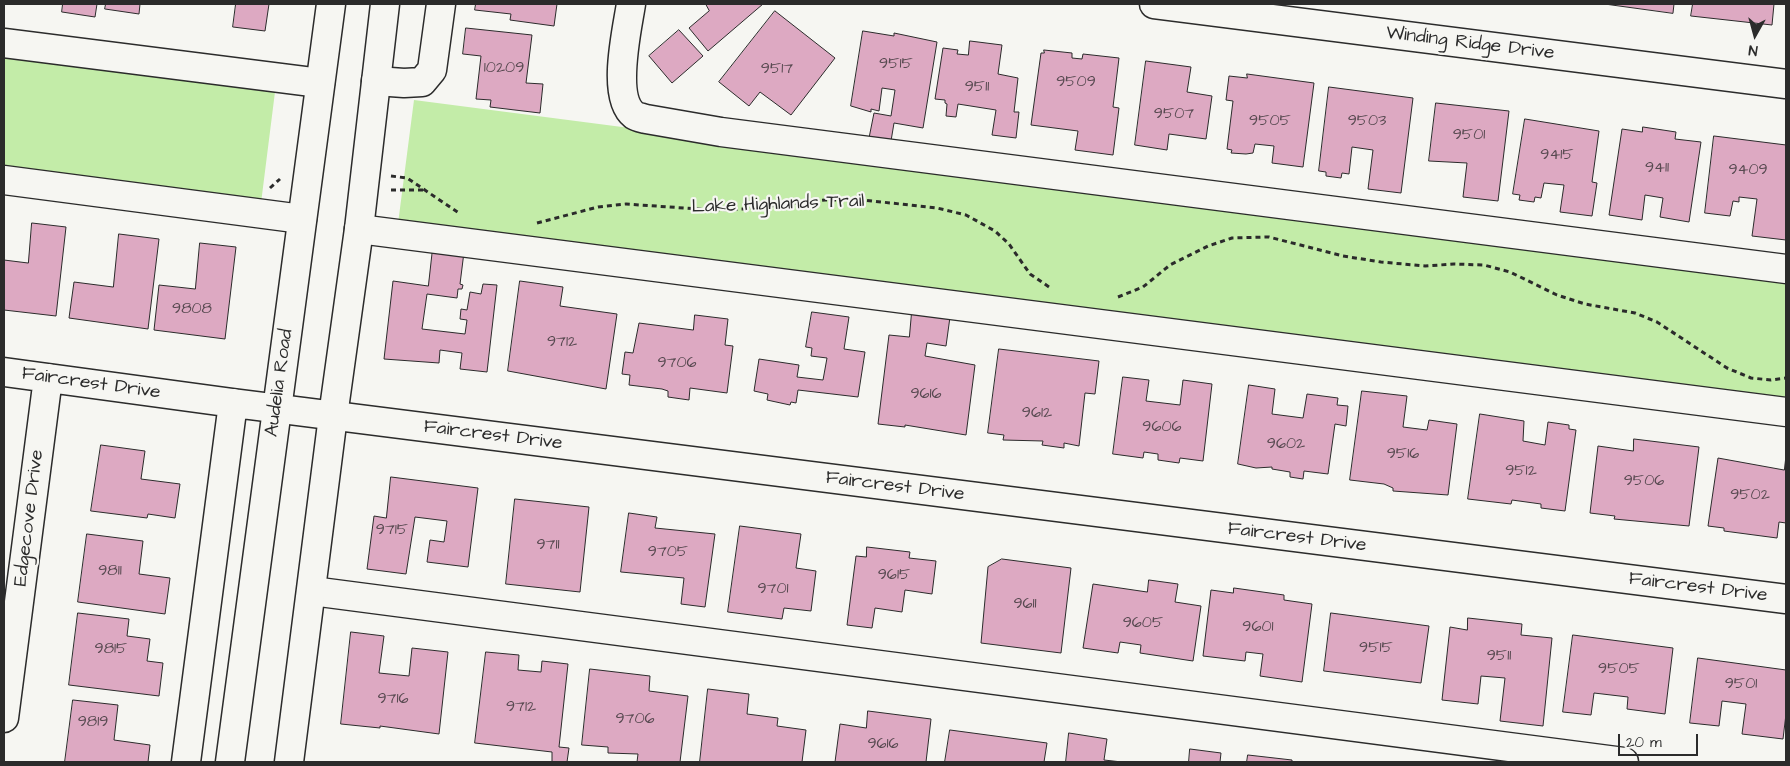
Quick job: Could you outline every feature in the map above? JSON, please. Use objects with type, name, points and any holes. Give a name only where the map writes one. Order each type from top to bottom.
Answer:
[{"type":"street","name":"Audelia Road","points":[[230,762],[331,4]]},
{"type":"street","points":[[289,762],[359,229],[385,4]]},
{"type":"street","points":[[376,80],[404,83],[422,82],[432,70],[441,4]]},
{"type":"street","points":[[631,4],[622,62],[621,88],[627,105],[634,115],[646,119],[740,134],[1786,270]]},
{"type":"street","name":"Winding Ridge Drive","points":[[1154,4],[1786,84]]},
{"type":"street","points":[[4,43],[320,83]]},
{"type":"street","points":[[4,180],[302,219]]},
{"type":"street","points":[[359,229],[1786,412]]},
{"type":"street","name":"Faircrest Drive","points":[[4,372],[277,409],[1786,599]]},
{"type":"street","name":"Edgecove Drive","points":[[4,718],[48,378]]},
{"type":"street","points":[[186,762],[233,403]]},
{"type":"street","points":[[312,591],[1624,762]]},
{"type":"path","points":[[423,190],[465,216]]},
{"type":"path","name":"Lake Highlands Trail","points":[[530,225],[598,207],[626,204],[713,210],[745,209],[825,200],[863,200],[937,208],[966,215],[995,231],[1009,244],[1030,274],[1053,290]]},
{"type":"path","points":[[1115,298],[1143,287],[1170,265],[1208,246],[1232,238],[1269,237],[1344,256],[1381,262],[1425,266],[1454,264],[1484,265],[1510,272],[1557,295],[1585,304],[1635,313],[1657,322],[1727,368],[1751,378],[1771,380],[1786,378]]},
{"type":"green space","points":[[4,41],[277,76],[258,227],[4,193]]},
{"type":"green space","points":[[414,100],[1786,278],[1786,415],[396,239]]},
{"type":"building","points":[[63,4],[97,4],[95,17],[62,12]]},
{"type":"building","points":[[106,4],[140,4],[139,14],[105,9]]},
{"type":"building","points":[[236,4],[269,4],[265,31],[233,27]]},
{"type":"building","points":[[476,4],[557,4],[554,26],[510,20],[511,14],[475,10]]},
{"type":"building","points":[[706,4],[763,4],[708,51],[689,28],[709,11]]},
{"type":"building","points":[[1605,4],[1674,4],[1673,13]]},
{"type":"building","points":[[1693,4],[1774,4],[1772,25],[1691,16]]},
{"type":"building","points":[[775,11],[835,58],[791,115],[760,92],[749,106],[719,82]]},
{"type":"building","points":[[466,28],[532,35],[526,83],[543,84],[540,113],[490,107],[491,100],[476,99],[481,56],[463,54]]},
{"type":"building","points":[[679,30],[703,56],[672,83],[649,56]]},
{"type":"building","points":[[863,31],[894,36],[894,33],[937,42],[923,128],[894,123],[891,141],[869,138],[874,113],[891,116],[895,90],[882,88],[879,111],[871,109],[871,112],[851,106]]},
{"type":"building","points":[[970,41],[1002,45],[998,74],[1018,78],[1014,112],[1019,112],[1016,138],[992,135],[996,110],[958,104],[956,117],[946,116],[947,104],[945,100],[935,99],[943,48],[958,50],[957,54],[968,55]]},
{"type":"building","points":[[1044,50],[1072,53],[1072,58],[1082,59],[1083,54],[1119,58],[1113,107],[1119,108],[1113,155],[1075,150],[1078,131],[1031,125],[1041,53],[1044,53]]},
{"type":"building","points":[[1146,61],[1191,67],[1187,92],[1212,96],[1206,139],[1169,134],[1167,150],[1135,145]]},
{"type":"building","points":[[1247,74],[1314,83],[1303,167],[1272,163],[1274,146],[1255,144],[1253,153],[1246,154],[1231,153],[1232,150],[1227,149],[1233,101],[1226,100],[1229,76],[1247,78]]},
{"type":"building","points":[[1329,87],[1413,98],[1401,193],[1368,189],[1373,150],[1352,147],[1349,174],[1342,173],[1341,178],[1326,176],[1326,172],[1319,171]]},
{"type":"building","points":[[1436,103],[1509,111],[1498,201],[1463,197],[1467,163],[1429,161]]},
{"type":"building","points":[[1525,119],[1599,131],[1592,182],[1597,183],[1592,216],[1560,212],[1564,185],[1544,183],[1541,198],[1535,197],[1534,202],[1519,200],[1520,195],[1513,194]]},
{"type":"building","points":[[1643,127],[1676,132],[1675,139],[1701,142],[1689,222],[1660,217],[1663,198],[1645,195],[1642,220],[1609,215],[1622,129],[1642,132]]},
{"type":"building","points":[[1714,136],[1786,145],[1786,240],[1752,236],[1757,199],[1739,197],[1739,202],[1733,201],[1730,216],[1705,213]]},
{"type":"building","points":[[32,223],[66,227],[56,316],[4,310],[4,260],[28,263]]},
{"type":"building","points":[[119,234],[159,239],[148,329],[69,318],[74,282],[113,287]]},
{"type":"building","points":[[200,243],[236,247],[225,339],[154,330],[159,285],[195,289]]},
{"type":"building","points":[[433,248],[464,252],[460,284],[463,285],[462,289],[458,289],[457,298],[427,294],[422,329],[465,334],[467,320],[460,319],[461,309],[467,310],[470,292],[481,294],[483,284],[497,285],[487,372],[460,369],[462,353],[440,350],[439,363],[384,359],[393,281],[428,286]]},
{"type":"building","points":[[520,281],[563,287],[560,306],[617,314],[606,389],[508,371]]},
{"type":"building","points":[[812,312],[849,317],[844,349],[865,352],[858,397],[798,390],[796,403],[791,402],[790,405],[767,400],[768,394],[754,391],[759,359],[799,365],[797,377],[823,380],[827,358],[811,356],[812,348],[806,347]]},
{"type":"building","points":[[912,312],[950,317],[946,346],[927,343],[925,356],[975,365],[966,435],[905,425],[905,427],[878,424],[889,335],[909,337]]},
{"type":"building","points":[[695,315],[728,319],[725,345],[733,346],[727,393],[690,388],[689,400],[668,397],[668,391],[662,389],[629,385],[630,375],[622,374],[625,352],[633,353],[639,323],[693,330]]},
{"type":"building","points":[[999,349],[1099,361],[1095,394],[1085,393],[1079,446],[1064,443],[1064,448],[1042,445],[1043,441],[1003,440],[1004,435],[988,433]]},
{"type":"building","points":[[1123,377],[1149,380],[1146,401],[1180,405],[1183,380],[1212,384],[1203,461],[1180,458],[1179,463],[1158,460],[1158,454],[1144,452],[1143,458],[1113,454]]},
{"type":"building","points":[[1249,385],[1275,389],[1272,414],[1303,418],[1307,394],[1338,398],[1337,405],[1348,406],[1346,426],[1335,424],[1328,474],[1304,471],[1303,479],[1290,477],[1290,472],[1272,469],[1272,467],[1256,468],[1238,464]]},
{"type":"building","points":[[1362,391],[1407,396],[1403,427],[1427,430],[1429,420],[1457,424],[1448,495],[1393,491],[1393,488],[1384,484],[1350,480]]},
{"type":"building","points":[[1480,414],[1524,421],[1523,441],[1545,445],[1548,422],[1569,425],[1569,429],[1576,430],[1565,511],[1541,508],[1541,504],[1512,500],[1511,504],[1468,499]]},
{"type":"building","points":[[1634,439],[1699,447],[1689,526],[1614,519],[1615,516],[1590,513],[1598,446],[1633,451]]},
{"type":"building","points":[[101,445],[145,451],[141,479],[180,484],[175,518],[148,514],[147,518],[91,511]]},
{"type":"building","points":[[1786,456],[1786,523],[1779,522],[1777,538],[1724,531],[1724,528],[1708,526],[1718,458],[1784,470]]},
{"type":"building","points":[[391,477],[478,488],[468,567],[427,562],[430,540],[444,542],[447,521],[415,517],[406,574],[367,569],[374,516],[386,518]]},
{"type":"building","points":[[515,499],[589,507],[580,592],[506,584]]},
{"type":"building","points":[[629,513],[657,517],[655,528],[715,534],[705,607],[681,604],[684,578],[621,572]]},
{"type":"building","points":[[740,526],[801,534],[796,568],[816,571],[811,611],[784,608],[782,619],[728,612]]},
{"type":"building","points":[[87,534],[143,541],[139,574],[170,578],[165,614],[78,602]]},
{"type":"building","points":[[867,547],[910,552],[909,558],[936,561],[932,594],[905,590],[902,612],[875,608],[872,628],[847,625],[856,556],[866,557]]},
{"type":"building","points":[[1002,559],[1071,568],[1061,653],[981,643],[988,567]]},
{"type":"building","points":[[1149,580],[1178,584],[1175,602],[1201,606],[1193,661],[1140,653],[1141,645],[1120,642],[1118,653],[1083,648],[1093,584],[1147,592]]},
{"type":"building","points":[[1234,588],[1284,595],[1284,600],[1312,604],[1302,682],[1260,676],[1263,654],[1246,652],[1245,661],[1203,656],[1211,590],[1233,593]]},
{"type":"building","points":[[78,613],[129,619],[127,636],[150,639],[147,661],[163,663],[159,696],[69,685]]},
{"type":"building","points":[[1331,613],[1429,626],[1421,683],[1324,671]]},
{"type":"building","points":[[1468,618],[1522,624],[1521,635],[1552,638],[1543,726],[1500,721],[1505,678],[1481,676],[1478,704],[1442,700],[1450,627],[1467,630]]},
{"type":"building","points":[[351,632],[384,636],[379,673],[409,676],[412,648],[448,652],[439,734],[380,726],[380,728],[341,724]]},
{"type":"building","points":[[1573,635],[1673,648],[1665,714],[1627,709],[1628,697],[1594,693],[1591,715],[1563,712]]},
{"type":"building","points":[[486,652],[519,655],[518,670],[541,672],[542,661],[568,664],[559,747],[569,748],[567,762],[552,762],[552,752],[475,743]]},
{"type":"building","points":[[1698,658],[1786,670],[1786,714],[1783,739],[1742,734],[1746,704],[1722,701],[1719,726],[1690,723]]},
{"type":"building","points":[[590,669],[650,676],[649,691],[688,696],[680,762],[637,762],[638,754],[608,753],[608,747],[582,745]]},
{"type":"building","points":[[708,689],[749,694],[747,714],[778,718],[777,726],[806,730],[802,762],[700,762]]},
{"type":"building","points":[[73,700],[118,705],[114,740],[150,745],[148,762],[65,762]]},
{"type":"building","points":[[868,711],[931,719],[926,762],[835,762],[840,724],[866,728]]},
{"type":"building","points":[[950,730],[1047,743],[1044,762],[945,762]]},
{"type":"building","points":[[1069,733],[1107,739],[1104,760],[1122,762],[1066,762]]},
{"type":"building","points":[[1190,749],[1221,753],[1220,762],[1189,762]]},
{"type":"building","points":[[1248,755],[1292,760],[1292,762],[1247,762]]}]
